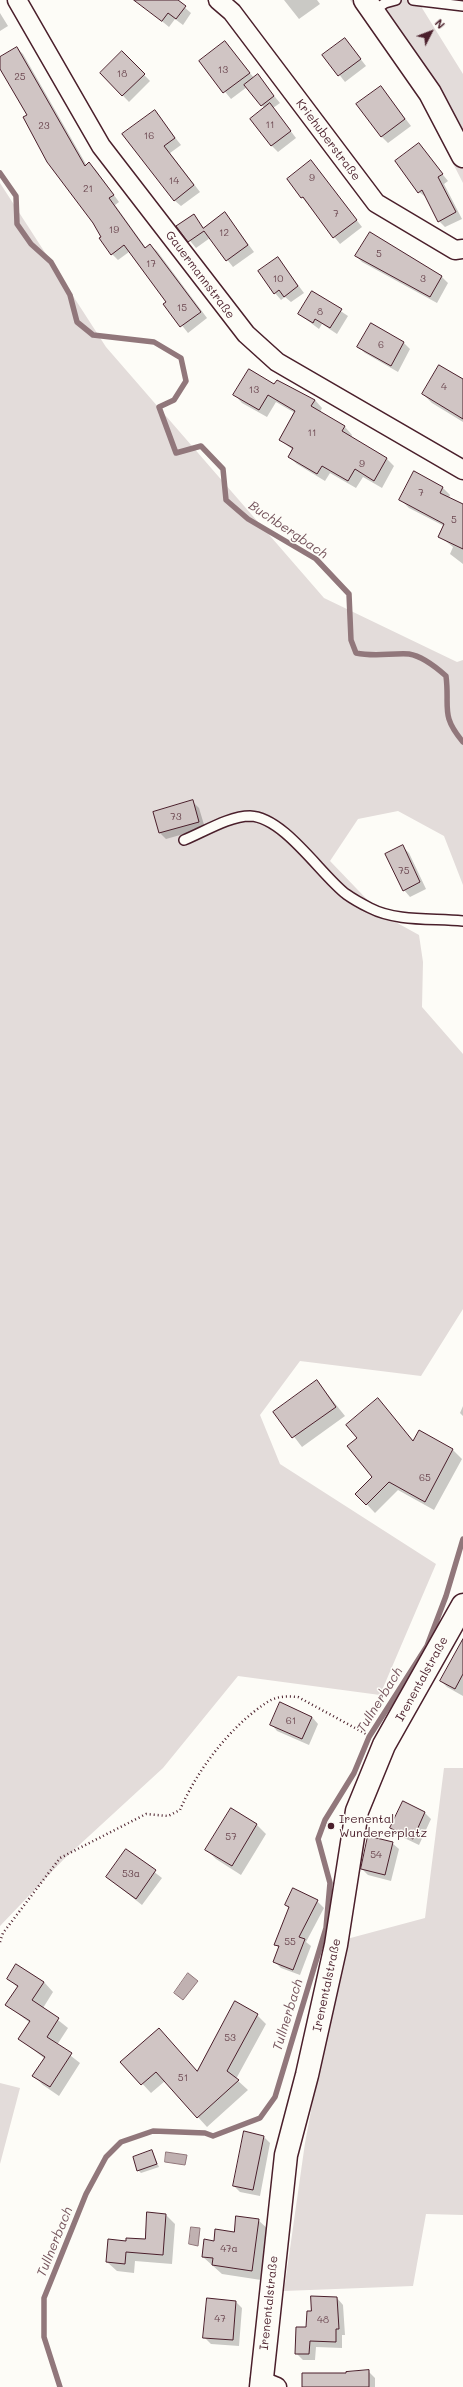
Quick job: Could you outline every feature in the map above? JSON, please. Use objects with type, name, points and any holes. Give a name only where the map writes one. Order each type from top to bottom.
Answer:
[{"type":"street","name":"Gauermannstraße","points":[[17,0],[101,146],[246,334],[277,362],[463,470]]},
{"type":"street","name":"Kriehuberstraße","points":[[218,0],[232,12],[376,203],[455,250],[463,249]]},
{"type":"street","points":[[369,5],[430,93],[463,156]]},
{"type":"street","name":"Irenentalstraße","points":[[266,2385],[286,2154],[311,2059],[336,1944],[358,1811],[384,1745],[463,1605]]},
{"type":"lane","points":[[369,5],[396,0]]},
{"type":"lane","points":[[413,0],[463,6]]},
{"type":"lane","points":[[184,840],[235,819],[251,816],[267,821],[295,842],[346,893],[371,908],[398,917],[463,920]]},
{"type":"path","points":[[0,1942],[4,1933],[60,1858],[146,1814],[168,1816],[180,1810],[190,1786],[229,1735],[269,1701],[286,1696],[298,1697],[360,1730]]},
{"type":"shaded area","points":[[350,0],[426,0],[422,8],[463,74],[463,183],[418,95]]},
{"type":"shaded area","points":[[0,183],[106,347],[324,598],[457,662],[463,660],[463,885],[444,836],[398,811],[358,819],[330,861],[381,914],[419,935],[423,962],[422,1007],[463,1054],[463,1309],[421,1376],[300,1361],[260,1415],[280,1464],[436,1564],[380,1695],[238,1676],[163,1768],[64,1859],[0,1926]]},
{"type":"shaded area","points":[[444,1768],[463,1768],[463,2215],[426,2214],[413,2286],[284,2291],[305,2143],[343,1940],[425,1918]]},
{"type":"shaded area","points":[[188,1973],[198,1981],[183,2000],[174,1993]]},
{"type":"shaded area","points":[[0,2083],[20,2088],[0,2164]]},
{"type":"shaded area","points":[[166,2152],[187,2155],[185,2165],[165,2162]]},
{"type":"shaded area","points":[[191,2227],[200,2228],[198,2246],[189,2244]]},
{"type":"building","points":[[134,0],[178,0],[186,6],[176,19],[168,13],[162,21]]},
{"type":"building","points":[[345,38],[361,59],[338,76],[322,55]]},
{"type":"building","points":[[225,41],[250,73],[223,93],[199,61]]},
{"type":"building","points":[[17,47],[85,166],[89,162],[114,195],[109,198],[145,248],[150,244],[201,312],[180,327],[163,304],[166,302],[124,245],[111,255],[99,238],[101,237],[93,223],[47,162],[23,117],[27,115],[0,69],[0,57]]},
{"type":"building","points":[[122,51],[145,74],[122,96],[100,73]]},
{"type":"building","points":[[258,74],[274,96],[261,106],[244,85]]},
{"type":"building","points":[[381,86],[405,119],[381,137],[356,104]]},
{"type":"building","points":[[270,103],[291,131],[271,146],[250,119]]},
{"type":"building","points":[[155,110],[175,138],[164,146],[194,185],[174,201],[122,134]]},
{"type":"building","points":[[419,143],[443,174],[438,177],[456,212],[438,222],[422,190],[418,193],[395,161]]},
{"type":"building","points":[[311,160],[357,220],[333,238],[303,197],[301,198],[287,179]]},
{"type":"building","points":[[225,212],[248,245],[226,261],[204,231],[188,242],[176,226],[194,214],[203,228]]},
{"type":"building","points":[[370,232],[442,276],[430,297],[355,256]]},
{"type":"building","points":[[278,257],[298,286],[284,297],[279,290],[274,294],[258,271]]},
{"type":"building","points":[[312,291],[342,309],[330,328],[315,319],[313,323],[298,314]]},
{"type":"building","points":[[371,323],[404,342],[391,366],[357,347]]},
{"type":"building","points":[[439,365],[463,379],[463,419],[422,394]]},
{"type":"building","points":[[249,369],[274,384],[277,380],[315,400],[311,406],[345,426],[342,431],[387,458],[374,481],[355,469],[348,481],[322,466],[317,474],[288,457],[293,448],[279,440],[295,411],[268,395],[259,410],[233,395]]},
{"type":"building","points":[[414,471],[443,487],[440,493],[463,504],[463,549],[438,537],[444,524],[399,500]]},
{"type":"building","points":[[193,800],[199,822],[159,833],[153,812]]},
{"type":"building","points":[[403,845],[420,882],[403,891],[385,854]]},
{"type":"building","points":[[317,1380],[336,1407],[292,1438],[273,1412]]},
{"type":"building","points":[[378,1398],[413,1441],[419,1430],[453,1449],[425,1502],[389,1482],[366,1505],[355,1494],[372,1477],[347,1446],[357,1438],[346,1425]]},
{"type":"building","points":[[463,1639],[463,1674],[455,1689],[440,1681]]},
{"type":"building","points":[[280,1702],[312,1717],[302,1739],[270,1725]]},
{"type":"building","points":[[403,1801],[425,1812],[413,1839],[390,1828]]},
{"type":"building","points":[[231,1808],[257,1824],[232,1866],[205,1850]]},
{"type":"building","points":[[368,1836],[393,1842],[385,1875],[361,1869]]},
{"type":"building","points":[[126,1849],[156,1870],[136,1899],[106,1877]]},
{"type":"building","points":[[293,1888],[318,1900],[299,1937],[305,1939],[293,1970],[273,1962],[279,1946],[274,1945],[289,1907],[285,1905]]},
{"type":"building","points":[[16,1964],[44,1982],[32,2000],[59,2018],[47,2037],[72,2053],[50,2087],[32,2076],[45,2057],[18,2039],[30,2021],[5,2005],[18,1986],[7,1979]]},
{"type":"building","points":[[235,2001],[258,2014],[227,2071],[239,2080],[197,2118],[156,2072],[141,2085],[120,2062],[159,2028],[197,2071]]},
{"type":"building","points":[[244,2131],[264,2136],[253,2190],[233,2186]]},
{"type":"building","points":[[152,2150],[157,2164],[137,2171],[133,2157]]},
{"type":"building","points":[[147,2212],[166,2214],[163,2255],[126,2252],[125,2264],[106,2262],[108,2239],[126,2241],[126,2238],[145,2239]]},
{"type":"building","points":[[236,2216],[259,2219],[252,2271],[212,2265],[213,2258],[202,2257],[204,2239],[214,2241],[215,2229],[234,2232]]},
{"type":"building","points":[[311,2296],[337,2297],[339,2329],[336,2329],[336,2342],[310,2341],[309,2354],[295,2354],[296,2327],[306,2327],[307,2311],[311,2311]]},
{"type":"building","points":[[207,2298],[236,2301],[233,2340],[203,2338]]},
{"type":"building","points":[[369,2370],[369,2387],[302,2387],[302,2373],[346,2373]]},
{"type":"waterway","name":"Buchbergbach","points":[[0,173],[16,196],[17,224],[31,244],[51,262],[70,295],[77,322],[93,335],[154,342],[181,358],[186,381],[174,400],[159,407],[176,453],[201,446],[223,469],[226,500],[248,519],[316,559],[349,594],[351,640],[356,653],[369,655],[414,655],[429,663],[446,676],[447,711],[451,725],[463,742]]},
{"type":"waterway","name":"Tullnerbach","points":[[60,2387],[44,2337],[44,2298],[86,2194],[106,2157],[121,2142],[153,2131],[205,2133],[213,2136],[260,2118],[275,2097],[326,1928],[330,1883],[318,1839],[325,1820],[354,1773],[369,1737],[427,1646],[446,1596],[463,1539]]},
{"type":"place","name":"Irenental Wundererplatz","points":[[331,1826]]}]
